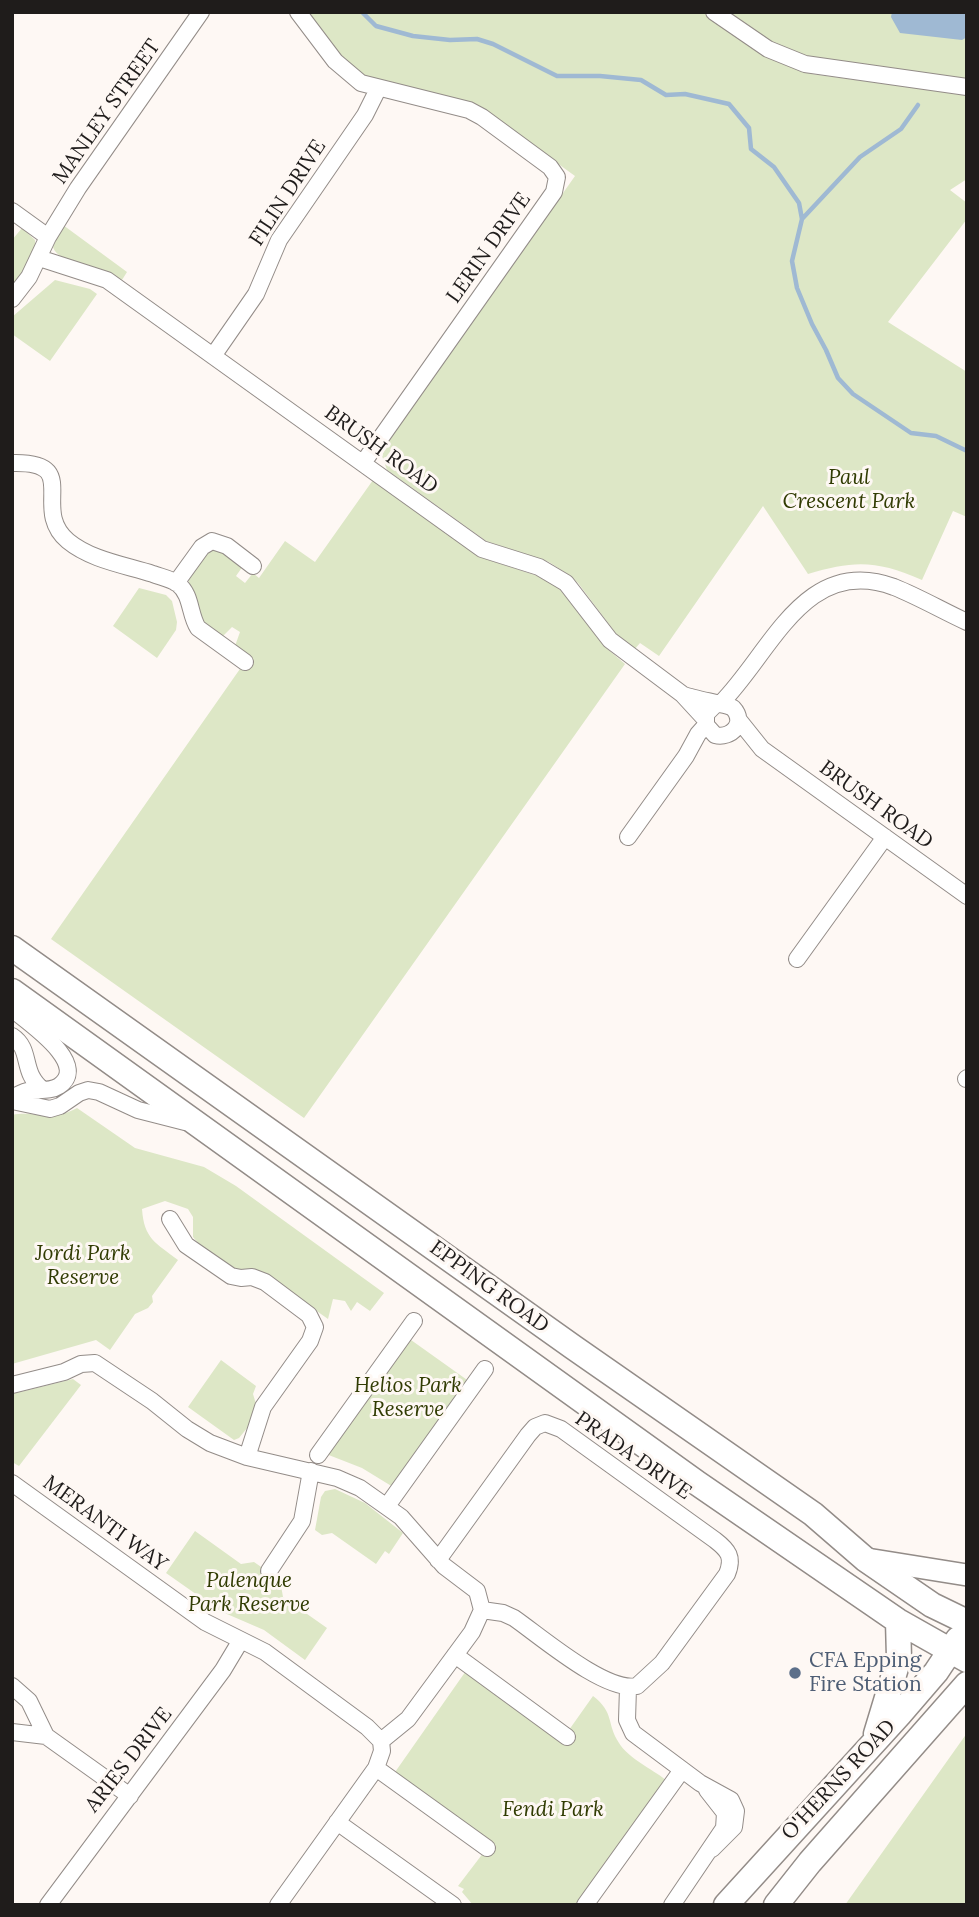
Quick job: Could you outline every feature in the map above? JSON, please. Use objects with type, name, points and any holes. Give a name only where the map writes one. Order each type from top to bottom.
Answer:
[{"type":"main road","name":"EPPING ROAD","points":[[12,948],[813,1514],[865,1559],[943,1611],[967,1623]]},
{"type":"main road","name":"EPPING ROAD","points":[[12,991],[697,1483],[898,1621],[958,1656]]},
{"type":"main road","points":[[865,1559],[967,1575]]},
{"type":"main road","points":[[873,1745],[899,1658],[898,1621]]},
{"type":"main road","name":"O'HERNS ROAD","points":[[726,1905],[958,1656],[967,1623]]},
{"type":"main road","name":"O'HERNS ROAD","points":[[776,1905],[851,1815],[958,1707],[967,1684]]},
{"type":"street","name":"MANLEY STREET","points":[[12,299],[29,277],[48,237],[78,188],[201,12]]},
{"type":"street","name":"LERIN DRIVE","points":[[298,12],[322,45],[349,75],[361,83],[469,110],[550,167],[557,177],[554,192],[363,463]]},
{"type":"street","points":[[715,12],[768,49],[805,64],[967,87]]},
{"type":"street","name":"FILIN DRIVE","points":[[213,356],[256,294],[279,240],[365,116],[378,89]]},
{"type":"street","points":[[12,211],[48,237]]},
{"type":"street","name":"BRUSH ROAD","points":[[39,258],[107,280],[482,549],[539,567],[566,583],[610,640],[682,694],[713,729],[762,749],[967,896]]},
{"type":"street","points":[[12,464],[37,465],[49,473],[52,481],[52,521],[66,539],[85,552],[176,583],[185,591],[193,621],[198,628],[245,663]]},
{"type":"street","points":[[176,583],[202,547],[212,541],[227,546],[253,566]]},
{"type":"street","points":[[713,729],[708,710],[718,704],[748,674],[793,612],[818,592],[835,585],[866,581],[893,587],[967,622]]},
{"type":"street","points":[[628,837],[687,756],[691,745],[713,729],[735,730],[748,674]]},
{"type":"street","name":"BRUSH ROAD","points":[[682,694],[718,704]]},
{"type":"street","points":[[718,704],[731,706],[738,717]]},
{"type":"street","name":"BRUSH ROAD","points":[[738,717],[762,749]]},
{"type":"street","points":[[797,959],[885,838]]},
{"type":"street","points":[[12,1009],[58,1048],[68,1068],[65,1079],[58,1087],[25,1091],[12,1097]]},
{"type":"street","points":[[12,1036],[22,1044],[33,1082],[43,1090]]},
{"type":"street","points":[[12,1097],[25,1060]]},
{"type":"street","points":[[12,1097],[50,1109],[88,1090],[99,1092],[138,1110],[198,1125]]},
{"type":"street","points":[[170,1219],[186,1245],[231,1276],[252,1277],[265,1282],[309,1315],[315,1327],[310,1341],[263,1407],[247,1457]]},
{"type":"street","points":[[318,1455],[414,1321]]},
{"type":"street","points":[[12,1385],[64,1372],[81,1364],[95,1363],[152,1401],[198,1437],[247,1457],[311,1471],[349,1483],[401,1517],[438,1560],[477,1591],[482,1610],[476,1625],[408,1719],[381,1741],[382,1751],[376,1768],[278,1905]]},
{"type":"street","points":[[387,1506],[485,1369]]},
{"type":"street","name":"PRADA DRIVE","points":[[438,1560],[535,1427],[545,1423],[554,1426],[729,1552],[731,1564],[727,1574],[662,1663],[648,1691],[641,1697],[628,1694]]},
{"type":"street","points":[[269,1571],[302,1521],[311,1471]]},
{"type":"street","name":"MERANTI WAY","points":[[12,1483],[205,1622],[265,1653],[367,1727],[381,1741]]},
{"type":"street","points":[[482,1610],[503,1613],[514,1618],[589,1671],[609,1692],[618,1698],[628,1694],[627,1720],[633,1733],[700,1783],[716,1799],[725,1813],[724,1828],[672,1905]]},
{"type":"street","name":"ARIES DRIVE","points":[[48,1905],[223,1670],[241,1640]]},
{"type":"street","points":[[455,1655],[567,1737]]},
{"type":"street","points":[[12,1686],[29,1701],[46,1736],[130,1796]]},
{"type":"street","points":[[12,1732],[46,1736]]},
{"type":"street","points":[[376,1768],[487,1848]]},
{"type":"street","points":[[585,1905],[682,1770]]},
{"type":"street","points":[[337,1822],[453,1905]]},
{"type":"green space","name":"Paul Crescent Park","points":[[306,12],[702,12],[758,52],[812,74],[967,95],[967,179],[950,190],[967,203],[967,219],[888,322],[967,372],[967,517],[953,511],[922,580],[892,569],[865,564],[839,566],[808,574],[763,506],[659,656],[640,643],[634,650],[617,635],[569,575],[549,562],[486,541],[387,470],[382,456],[387,443],[575,176],[485,111],[363,76],[342,59]]},
{"type":"green space","points":[[727,12],[967,12],[967,79],[834,62],[798,54],[769,41]]},
{"type":"green space","points":[[63,225],[127,272],[122,280],[72,262],[57,253],[53,247]]},
{"type":"green space","points":[[22,228],[35,240],[34,253],[12,290],[12,240]]},
{"type":"green space","points":[[55,280],[90,289],[97,294],[50,361],[12,334],[12,317]]},
{"type":"green space","points":[[373,480],[480,557],[541,577],[559,588],[604,646],[625,664],[304,1118],[51,939],[249,656],[235,646],[240,632],[232,627],[222,637],[204,623],[197,612],[196,596],[189,583],[189,576],[210,549],[217,548],[243,566],[236,576],[245,583],[253,573],[259,578],[285,541],[315,562]]},
{"type":"green space","points":[[139,588],[166,595],[172,601],[176,630],[157,658],[113,626]]},
{"type":"green space","name":"Jordi Park Reserve","points":[[77,1108],[135,1148],[204,1167],[236,1186],[384,1293],[370,1311],[357,1302],[351,1311],[345,1301],[333,1299],[328,1319],[270,1278],[230,1267],[193,1237],[193,1217],[188,1209],[165,1201],[142,1209],[143,1219],[152,1239],[178,1260],[152,1296],[153,1302],[148,1308],[135,1314],[110,1350],[96,1340],[12,1364],[12,1115],[50,1116]]},
{"type":"green space","name":"Helios Park Reserve","points":[[404,1335],[470,1382],[393,1487],[362,1468],[321,1452]]},
{"type":"green space","points":[[221,1360],[256,1386],[253,1394],[256,1404],[248,1427],[234,1440],[188,1407]]},
{"type":"green space","points":[[73,1379],[81,1385],[19,1466],[12,1462],[12,1394]]},
{"type":"green space","points":[[335,1489],[365,1503],[403,1533],[389,1554],[385,1551],[376,1564],[332,1533],[322,1535],[315,1530],[321,1497],[325,1491]]},
{"type":"green space","name":"Palenque Park Reserve","points":[[195,1531],[241,1564],[254,1562],[280,1580],[283,1597],[327,1628],[305,1660],[264,1630],[220,1611],[166,1573]]},
{"type":"green space","name":"Fendi Park","points":[[468,1668],[564,1737],[593,1696],[605,1708],[615,1736],[623,1748],[666,1780],[577,1905],[473,1905],[462,1892],[464,1889],[458,1886],[487,1848],[393,1775]]},
{"type":"green space","points":[[967,1733],[967,1905],[845,1905]]},
{"type":"water","points":[[892,12],[967,12],[967,37],[962,40],[900,33],[891,17]]},
{"type":"waterway","points":[[362,12],[376,26],[413,36],[450,40],[477,39],[493,44],[557,76],[641,80],[666,95],[685,94],[729,104],[749,128],[751,149],[774,167],[799,203],[802,219],[792,261],[797,288],[838,378],[853,394],[911,433],[936,436],[967,451]]},
{"type":"waterway","points":[[802,219],[860,157],[901,129],[918,105]]},
{"type":"place","name":"CFA Epping Fire Station","points":[[795,1673]]}]
